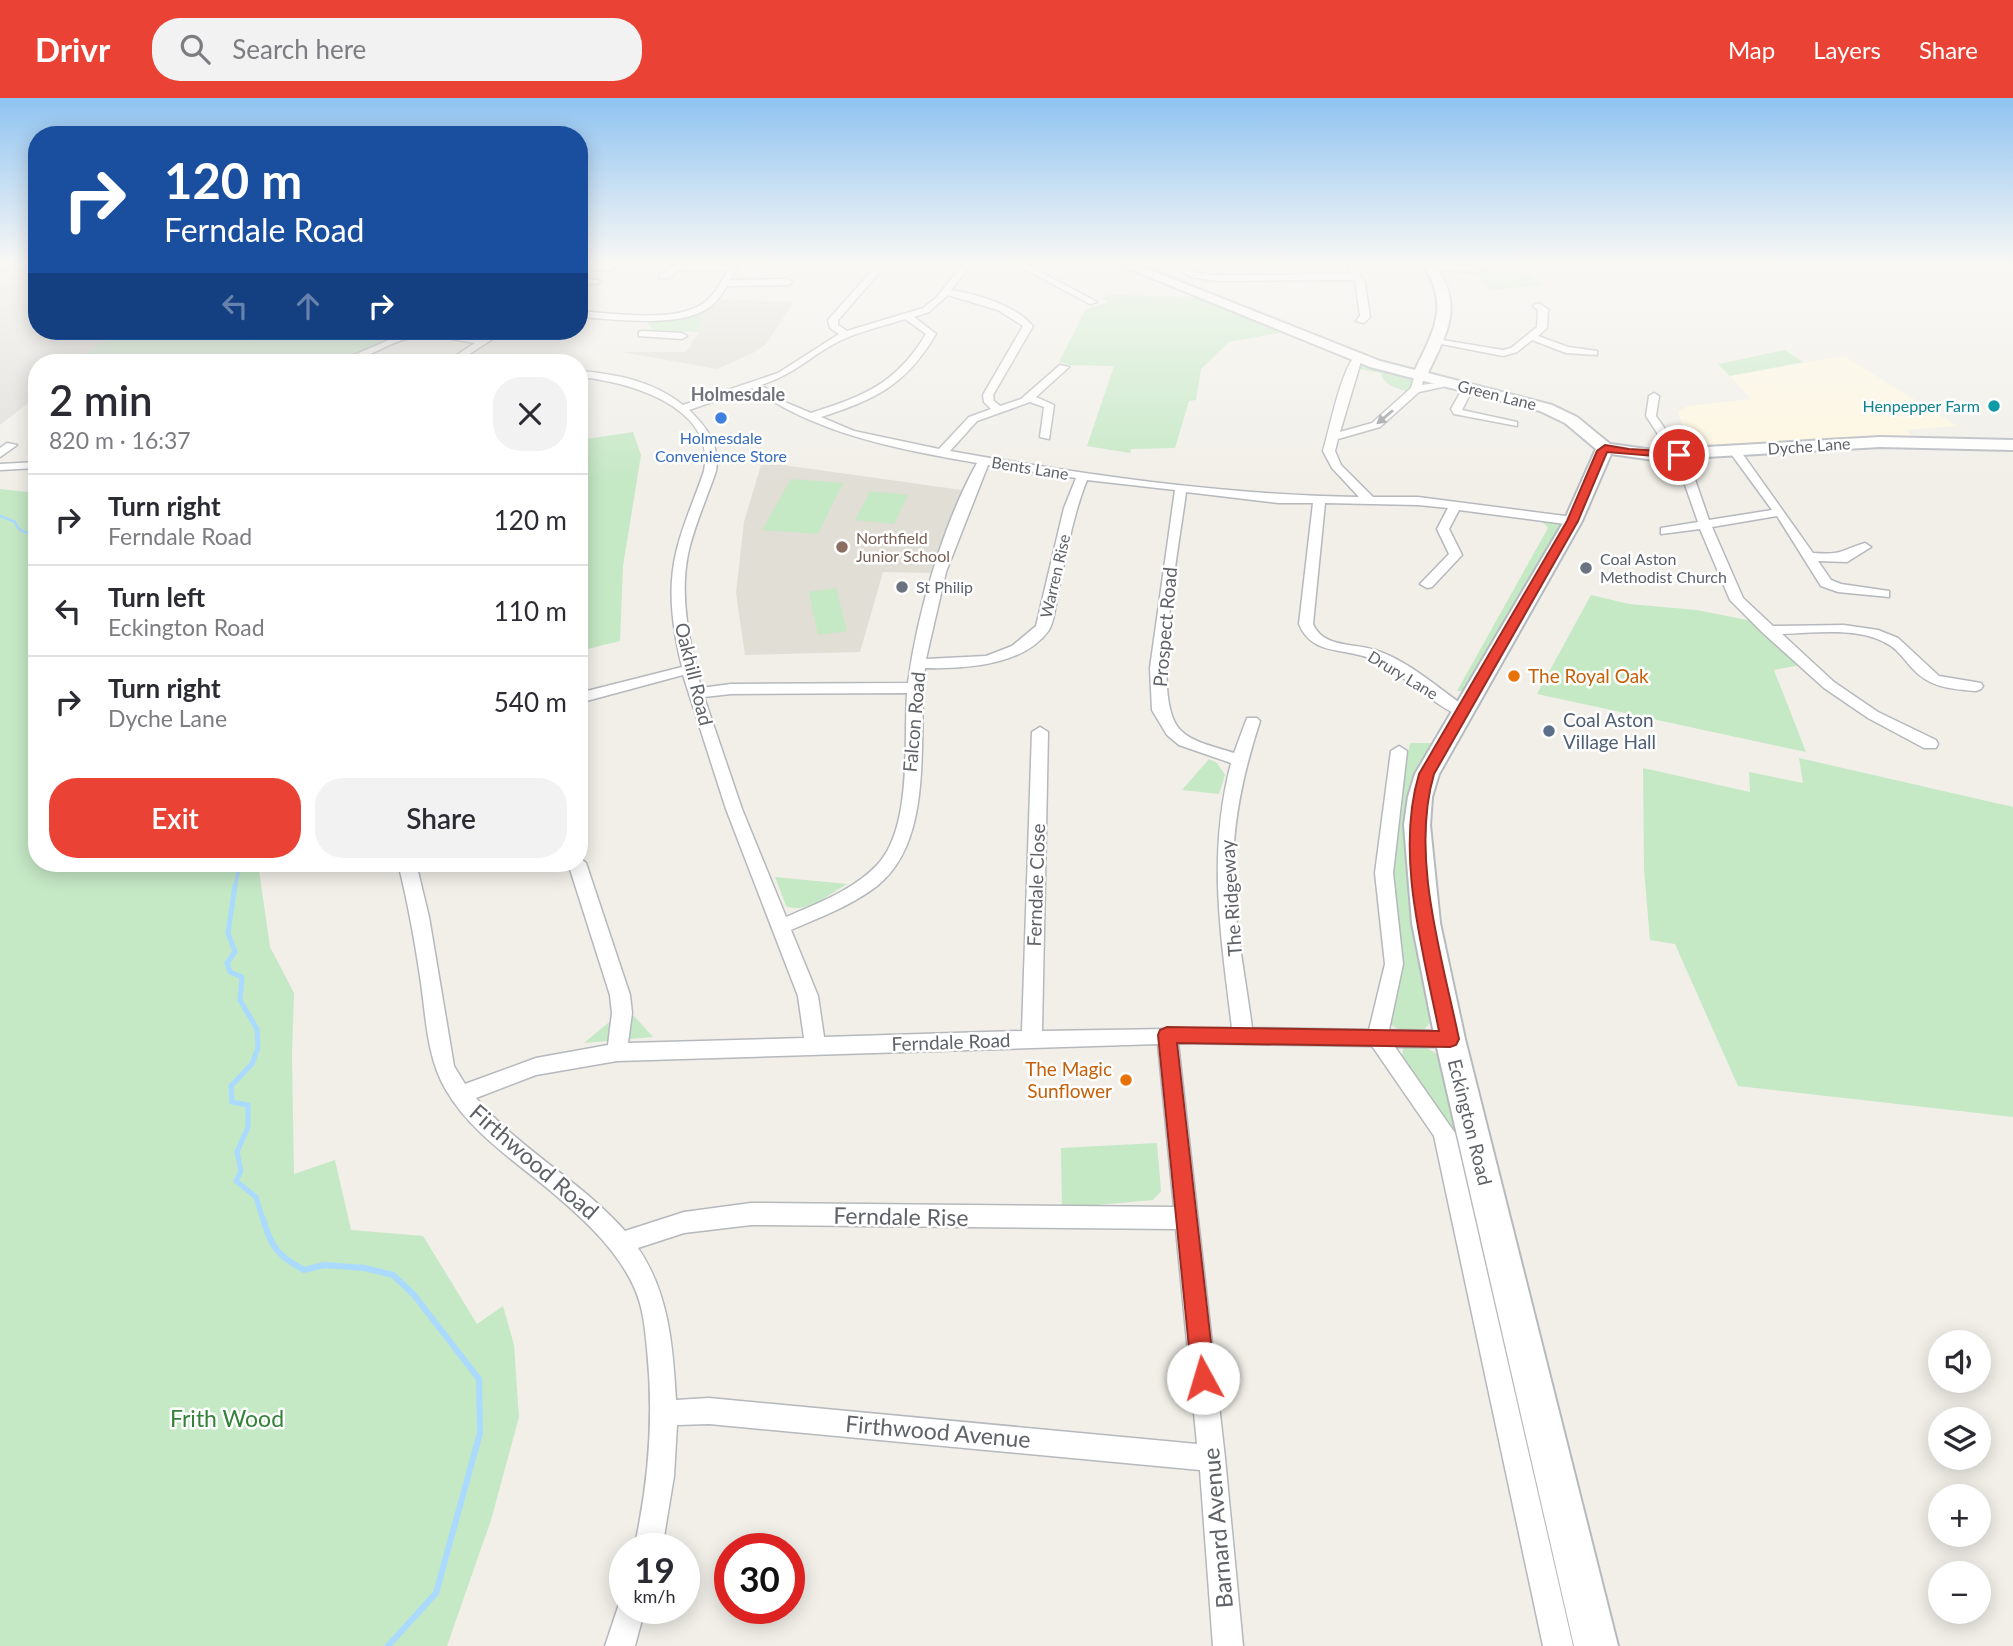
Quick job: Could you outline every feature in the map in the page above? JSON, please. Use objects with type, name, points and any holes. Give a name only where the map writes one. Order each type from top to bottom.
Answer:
[{"type":"main road","name":"Green Lane","points":[[1305,337],[1418,383],[1451,384],[1553,411],[1571,420],[1605,448]]},
{"type":"main road","points":[[1418,383],[1437,337]]},
{"type":"main road","name":"Dyche Lane","points":[[1605,448],[1629,453],[1679,455],[1880,442],[2013,445]]},
{"type":"main road","name":"Eckington Road","points":[[1596,1646],[1450,1039],[1426,923],[1417,825],[1420,797],[1427,774],[1573,521],[1605,448]]},
{"type":"street","points":[[636,346],[640,337]]},
{"type":"street","points":[[682,409],[789,372],[839,337]]},
{"type":"street","points":[[810,417],[869,397],[895,383],[929,337]]},
{"type":"street","points":[[998,410],[989,402],[988,394],[1021,337]]},
{"type":"street","points":[[1436,342],[1503,353],[1514,350],[1528,337]]},
{"type":"street","points":[[1532,337],[1566,351],[1597,353]]},
{"type":"street","points":[[362,354],[396,340]]},
{"type":"street","points":[[478,340],[485,341]]},
{"type":"street","points":[[465,354],[485,341]]},
{"type":"street","points":[[1357,358],[1346,387],[1339,422],[1329,451],[1331,458],[1370,501]]},
{"type":"street","points":[[942,453],[973,419],[1030,398],[1064,367]]},
{"type":"street","name":"Oakhill Road","points":[[588,375],[648,386],[668,397],[701,429],[712,453],[710,471],[689,527],[681,561],[678,612],[695,693],[734,809],[808,996],[813,1019],[814,1047]]},
{"type":"street","points":[[1334,437],[1361,431],[1382,420],[1418,383]]},
{"type":"street","name":"Bents Lane","points":[[754,385],[783,405],[864,437],[984,461],[1082,477],[1181,488],[1319,501],[1454,505],[1573,521]]},
{"type":"street","points":[[1468,388],[1456,409],[1458,412],[1513,424]]},
{"type":"street","points":[[1030,398],[1049,405],[1045,437]]},
{"type":"street","points":[[1655,404],[1654,424],[1679,455],[1733,595],[1768,630],[1849,700],[1930,744]]},
{"type":"street","points":[[1339,422],[1361,431]]},
{"type":"street","points":[[0,454],[11,445]]},
{"type":"street","points":[[1735,451],[1829,585],[1884,593]]},
{"type":"street","name":"Falcon Road","points":[[779,926],[830,904],[859,887],[881,870],[896,852],[907,804],[919,663],[942,565],[984,461]]},
{"type":"street","points":[[0,467],[28,465]]},
{"type":"street","name":"Warren Rise","points":[[919,663],[971,663],[989,660],[1017,649],[1043,628],[1070,508],[1082,477]]},
{"type":"street","name":"Prospect Road","points":[[1181,488],[1157,668],[1160,710],[1172,731],[1184,741],[1238,760]]},
{"type":"street","name":"Drury Lane","points":[[1319,501],[1306,624],[1308,631],[1321,642],[1380,657],[1462,711]]},
{"type":"street","points":[[1430,577],[1457,555],[1443,529],[1453,514],[1454,505]]},
{"type":"street","points":[[1665,531],[1780,512]]},
{"type":"street","points":[[1808,556],[1842,559],[1865,547]]},
{"type":"street","points":[[1768,630],[1855,631],[1877,634],[1903,647],[1932,678],[1951,684],[1976,686]]},
{"type":"street","points":[[588,696],[689,669]]},
{"type":"street","points":[[695,693],[744,689],[915,688]]},
{"type":"street","name":"The Ridgeway","points":[[1244,1035],[1227,904],[1226,860],[1228,814],[1238,760],[1252,721]]},
{"type":"street","name":"Ferndale Close","points":[[1032,1039],[1040,732]]},
{"type":"street","points":[[1377,1037],[1393,976],[1384,873],[1399,751]]},
{"type":"street","name":"Firthwood Road","points":[[409,872],[420,917],[444,1066],[460,1096],[489,1127],[595,1213],[621,1245],[650,1297],[657,1329],[665,1413],[660,1494],[651,1533]]},
{"type":"street","points":[[580,872],[620,995],[622,1013],[617,1052]]},
{"type":"street","name":"Ferndale Road","points":[[460,1096],[494,1078],[523,1068],[617,1052],[1167,1035],[1450,1039]]},
{"type":"street","name":"Barnard Avenue","points":[[1167,1035],[1212,1458],[1228,1646]]},
{"type":"street","name":"Eckington Road","points":[[1377,1037],[1444,1133],[1558,1646]]},
{"type":"street","name":"Ferndale Rise","points":[[621,1245],[636,1236],[667,1225],[751,1214],[1186,1218]]},
{"type":"street","name":"Firthwood Avenue","points":[[665,1413],[709,1410],[1212,1458]]},
{"type":"street","points":[[620,1646],[626,1624]]},
{"type":"shaded area","points":[[0,337],[105,340],[88,354],[28,354],[28,403],[0,425]]},
{"type":"shaded area","points":[[696,337],[771,337],[753,353],[717,369],[622,352],[686,352]]},
{"type":"shaded area","points":[[1844,356],[1957,426],[1906,430],[1915,439],[1702,451],[1683,427],[1678,412],[1688,406],[1751,399],[1730,376]]},
{"type":"shaded area","name":"Northfield Junior School","points":[[761,465],[783,465],[962,490],[933,573],[883,572],[860,652],[745,655],[736,593],[744,522]]},
{"type":"green space","points":[[1072,337],[1256,337],[1229,342],[1201,369],[1196,400],[1189,401],[1175,448],[1131,449],[1130,453],[1087,446],[1114,366],[1069,365],[1059,362]]},
{"type":"green space","points":[[105,340],[385,340],[356,354],[88,354]]},
{"type":"green space","points":[[1785,350],[1803,362],[1730,376],[1718,364]]},
{"type":"green space","points":[[1362,364],[1414,378],[1414,387],[1407,392],[1395,387],[1385,381],[1381,373],[1358,369]]},
{"type":"green space","points":[[633,432],[641,455],[623,566],[620,641],[588,649],[588,439]]},
{"type":"green space","points":[[791,479],[843,483],[818,534],[762,530]]},
{"type":"green space","name":"Frith Wood","points":[[0,489],[28,492],[28,872],[259,872],[270,947],[294,993],[294,1174],[335,1160],[351,1230],[423,1236],[477,1324],[503,1306],[514,1345],[519,1417],[491,1520],[447,1646],[0,1646]]},
{"type":"green space","points":[[870,491],[908,495],[894,524],[855,520]]},
{"type":"green space","points":[[1539,518],[1563,524],[1512,615],[1463,691],[1457,691],[1548,528]]},
{"type":"green space","points":[[836,588],[847,631],[818,635],[809,592]]},
{"type":"green space","points":[[1591,595],[1629,604],[1697,610],[1752,621],[1799,665],[1774,670],[1806,752],[1537,694]]},
{"type":"green space","points":[[1410,743],[1431,743],[1406,808],[1432,1013],[1430,1023],[1423,1031],[1400,1029],[1388,1022],[1389,1010],[1401,975],[1391,887],[1398,807]]},
{"type":"green space","points":[[1799,758],[2013,807],[2013,1117],[1738,1086],[1675,944],[1650,940],[1644,869],[1643,768],[1750,792],[1749,772],[1803,783]]},
{"type":"green space","points":[[1209,759],[1217,763],[1225,775],[1219,794],[1182,790]]},
{"type":"green space","points":[[775,877],[847,884],[818,902],[793,908],[786,906]]},
{"type":"green space","points":[[634,1016],[653,1037],[584,1043],[608,1023]]},
{"type":"green space","points":[[1411,1045],[1427,1048],[1443,1058],[1583,1646],[1567,1646],[1452,1135],[1402,1058],[1403,1049]]},
{"type":"green space","points":[[1157,1143],[1161,1191],[1153,1200],[1062,1208],[1061,1148]]},
{"type":"waterway","points":[[0,516],[15,522],[28,533]]},
{"type":"waterway","points":[[235,887],[238,872]]},
{"type":"waterway","points":[[235,886],[228,933],[235,952],[227,963],[230,972],[242,977],[240,1000],[257,1029],[258,1048],[252,1064],[231,1086],[232,1102],[248,1105],[248,1127],[237,1152],[241,1171],[236,1181],[256,1197],[263,1220]]},
{"type":"waterway","points":[[263,1219],[277,1250],[304,1270],[324,1265],[365,1268],[393,1275],[414,1295],[479,1379],[480,1433],[436,1593],[388,1646]]},
{"type":"place","name":"Henpepper Farm","points":[[1994,406]]},
{"type":"place","name":"Holmesdale Convenience Store","points":[[721,418]]},
{"type":"place","name":"Northfield Junior School","points":[[842,547]]},
{"type":"place","name":"Coal Aston Methodist Church","points":[[1586,568]]},
{"type":"place","name":"St Philip","points":[[902,587]]},
{"type":"place","name":"The Royal Oak","points":[[1514,676]]},
{"type":"place","name":"Coal Aston Village Hall","points":[[1549,731]]},
{"type":"place","name":"The Magic Sunflower","points":[[1126,1080]]},
{"type":"district","name":"Holmesdale","points":[[738,395]]},
{"type":"route","points":[[1203,1378],[1167,1035],[1450,1039],[1426,923],[1419,860],[1417,825],[1420,797],[1427,774],[1573,521],[1602,451],[1605,448],[1629,453],[1679,455]]}]
